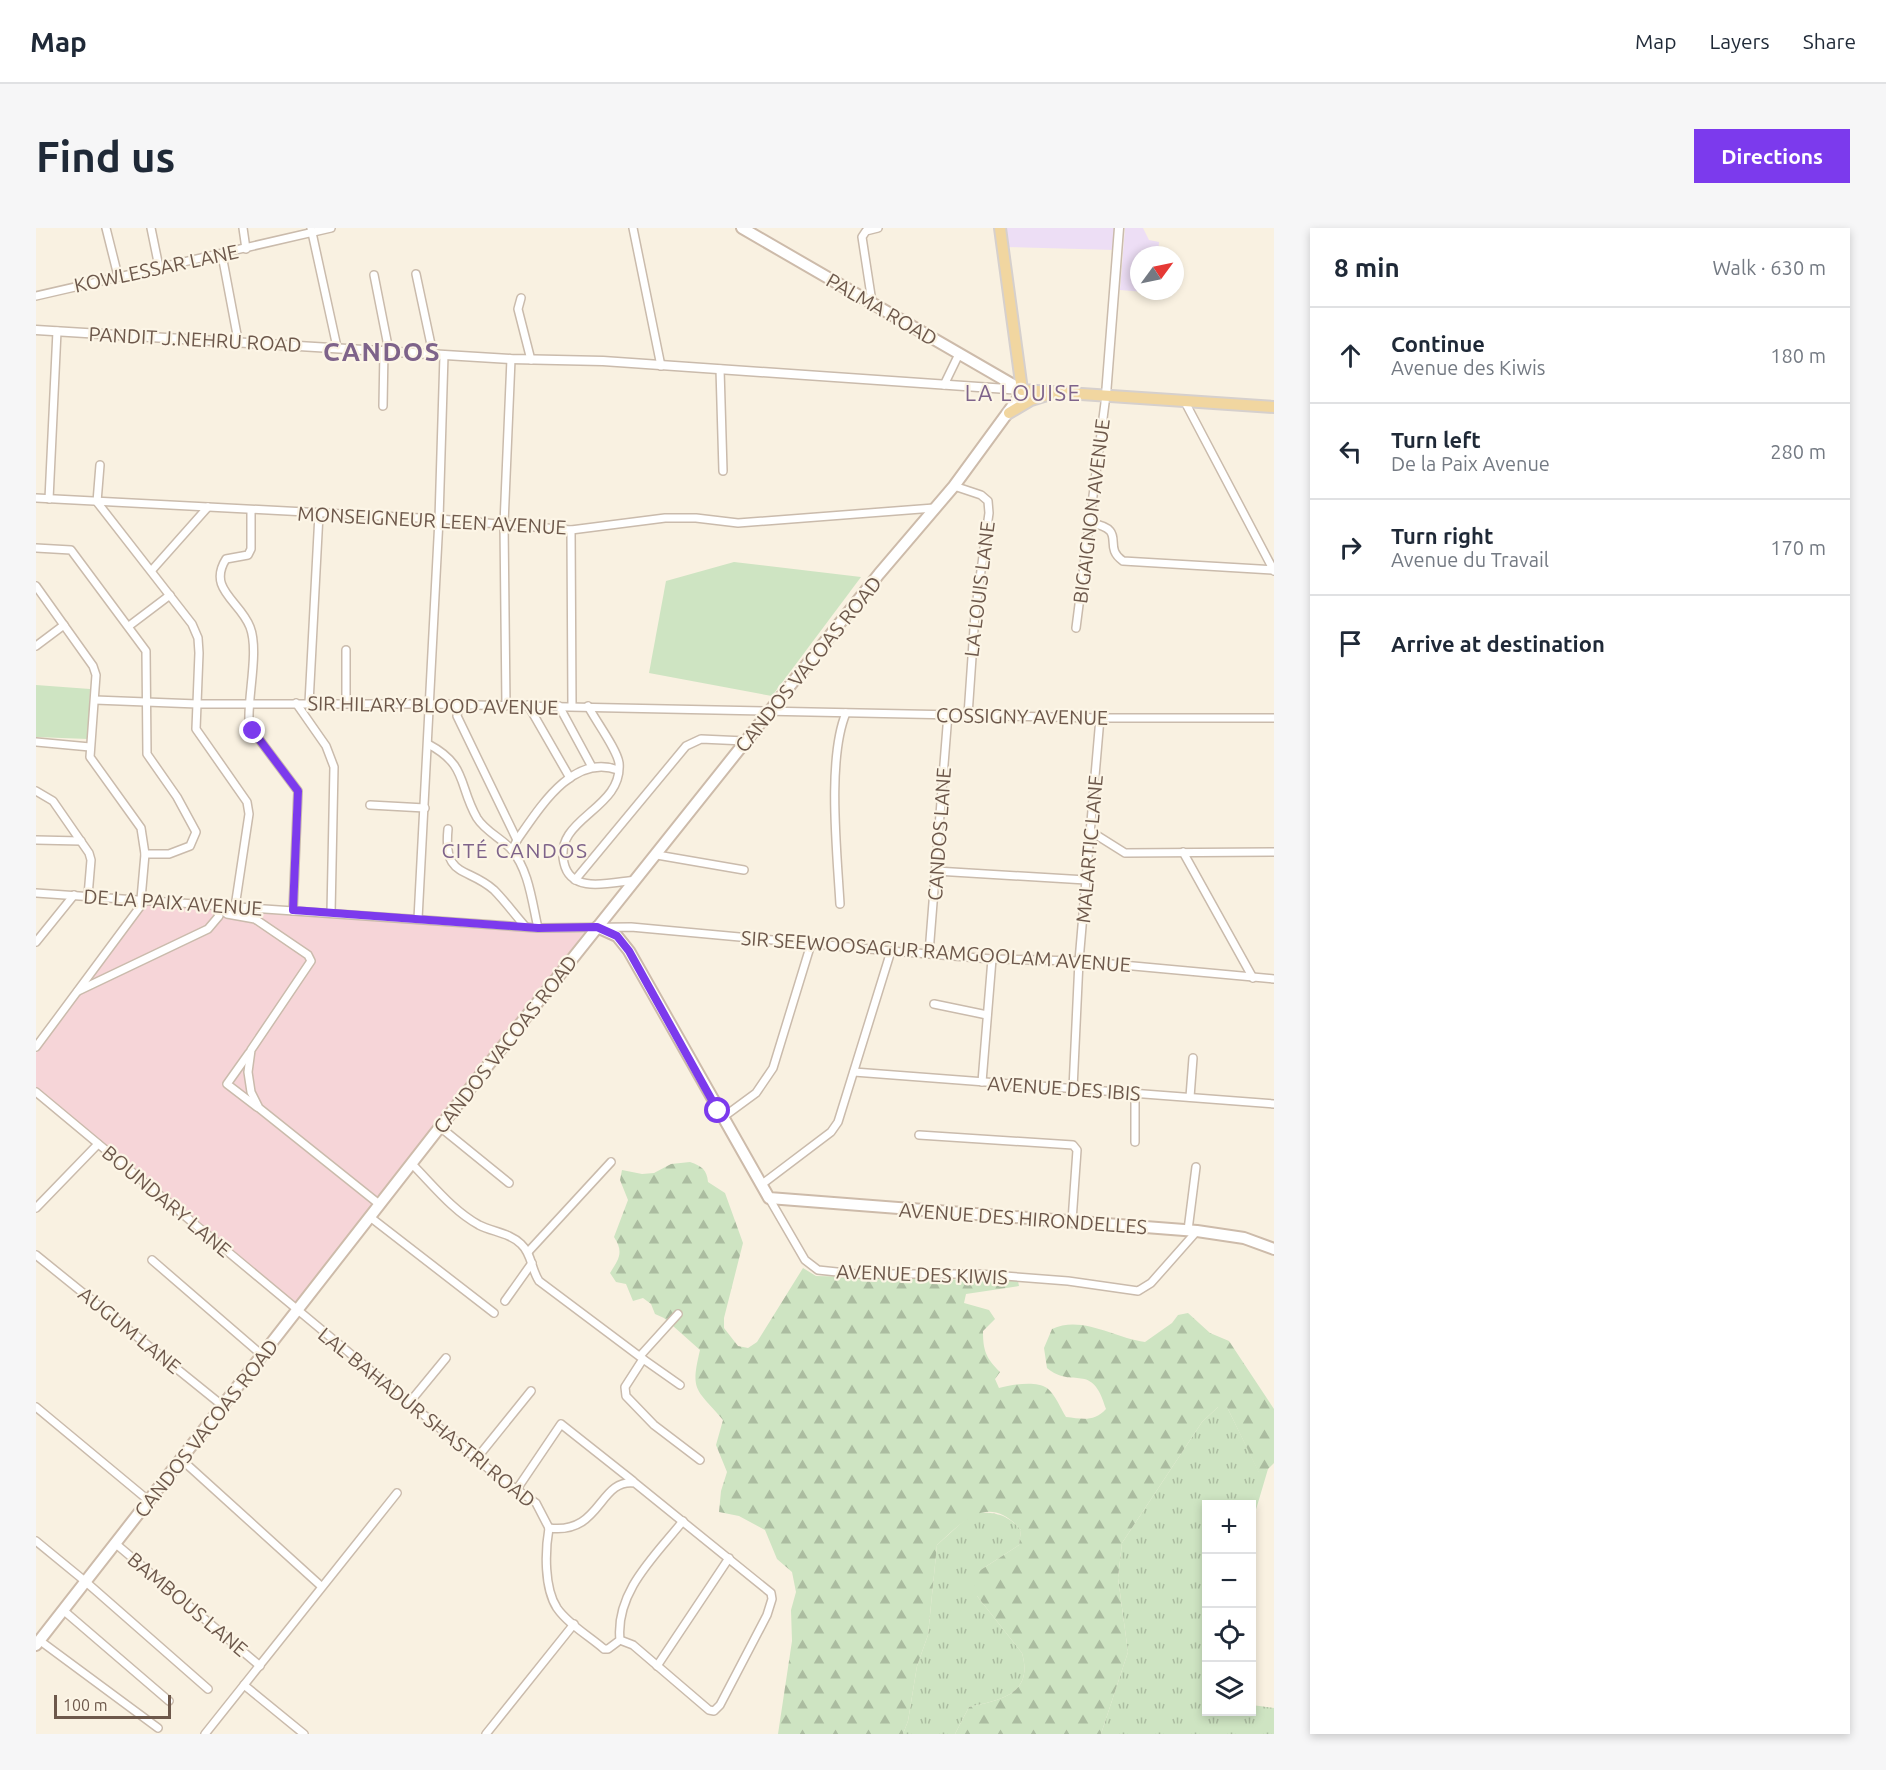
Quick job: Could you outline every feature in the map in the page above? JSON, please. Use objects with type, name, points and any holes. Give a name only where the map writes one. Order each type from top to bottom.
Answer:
[{"type":"main road","name":"PALMA ROAD","points":[[742,228],[753,231],[1022,390]]},
{"type":"main road","points":[[1000,228],[1022,390],[1274,407]]},
{"type":"main road","name":"CANDOS VACOAS ROAD","points":[[38,1642],[597,927],[954,486],[1009,413],[1022,390]]},
{"type":"main road","points":[[1009,413],[1038,396],[1059,394]]},
{"type":"main road","name":"AVENUE DES KIWIS","points":[[597,927],[617,936],[629,951],[769,1198]]},
{"type":"main road","name":"AVENUE DES HIRONDELLES","points":[[769,1198],[1192,1231],[1244,1238],[1274,1249]]},
{"type":"street","points":[[106,228],[118,276]]},
{"type":"street","points":[[151,228],[159,267]]},
{"type":"street","points":[[243,228],[246,249]]},
{"type":"street","name":"KOWLESSAR LANE","points":[[36,296],[118,276],[222,255],[311,230],[331,228]]},
{"type":"street","points":[[633,228],[661,366]]},
{"type":"street","points":[[872,302],[862,237],[866,231],[878,228]]},
{"type":"street","points":[[1106,395],[1119,228]]},
{"type":"street","points":[[311,230],[337,347]]},
{"type":"street","points":[[222,255],[238,340]]},
{"type":"street","points":[[416,274],[433,354]]},
{"type":"street","points":[[374,275],[386,350],[383,406]]},
{"type":"street","points":[[521,298],[518,309],[531,360]]},
{"type":"street","name":"PANDIT J.NEHRU ROAD","points":[[36,330],[238,340],[511,359],[677,366],[1022,390]]},
{"type":"street","points":[[49,499],[57,331]]},
{"type":"street","points":[[944,385],[959,354]]},
{"type":"street","points":[[418,919],[429,744],[444,355]]},
{"type":"street","points":[[506,705],[504,524],[511,359]]},
{"type":"street","points":[[720,369],[723,471]]},
{"type":"street","name":"BIGAIGNON AVENUE","points":[[1076,628],[1106,395]]},
{"type":"street","points":[[1185,402],[1274,570]]},
{"type":"street","points":[[99,465],[97,502],[152,570],[198,638],[196,729],[243,797],[249,814],[235,907]]},
{"type":"street","name":"LA LOUIS LANE","points":[[954,486],[981,495],[988,501],[989,513],[975,614],[968,715]]},
{"type":"street","name":"MONSEIGNEUR LEEN AVENUE","points":[[36,498],[439,519],[571,530],[665,518],[696,518],[738,523],[934,508]]},
{"type":"street","points":[[152,570],[208,507]]},
{"type":"street","points":[[251,510],[252,538],[248,555],[226,559],[219,569],[220,581],[251,629],[253,646],[249,720],[253,731],[298,791],[293,910]]},
{"type":"street","points":[[309,703],[319,514]]},
{"type":"street","points":[[1091,523],[1107,526],[1111,531],[1114,552],[1123,561],[1274,570]]},
{"type":"street","points":[[571,530],[572,706]]},
{"type":"street","points":[[36,548],[71,550],[146,651],[147,754],[177,797],[196,832],[190,846],[169,855],[145,854]]},
{"type":"street","points":[[36,586],[93,666],[96,675],[90,757],[141,828],[145,854],[143,900],[36,1047]]},
{"type":"street","points":[[129,626],[170,595]]},
{"type":"street","points":[[36,646],[64,625]]},
{"type":"street","points":[[346,650],[346,703]]},
{"type":"street","name":"SIR HILARY BLOOD AVENUE","points":[[95,700],[197,705],[459,704],[770,711]]},
{"type":"street","points":[[296,703],[326,746],[334,766],[331,913]]},
{"type":"street","points":[[459,704],[457,716],[517,840]]},
{"type":"street","points":[[528,705],[570,778]]},
{"type":"street","points":[[559,706],[592,768]]},
{"type":"street","points":[[588,706],[616,755],[618,770],[604,800],[564,837],[562,846],[564,866],[575,880],[586,884],[636,880]]},
{"type":"street","name":"COSSIGNY AVENUE","points":[[770,711],[1100,718],[1274,718]]},
{"type":"street","points":[[840,904],[836,811],[837,736],[846,713]]},
{"type":"street","name":"CANDOS LANE","points":[[930,953],[948,714]]},
{"type":"street","name":"MALARTIC LANE","points":[[1073,1089],[1079,960],[1100,718]]},
{"type":"street","points":[[575,880],[686,746],[701,739],[746,741]]},
{"type":"street","points":[[36,742],[90,747]]},
{"type":"street","points":[[429,744],[444,752],[453,762],[466,785],[478,820],[512,850],[524,872],[538,928]]},
{"type":"street","points":[[512,850],[547,797],[570,778],[602,766],[618,770]]},
{"type":"street","points":[[36,791],[53,801],[81,841],[91,860],[88,896]]},
{"type":"street","points":[[369,805],[425,808]]},
{"type":"street","points":[[448,829],[447,850],[452,863],[460,872],[492,889],[525,926]]},
{"type":"street","points":[[1090,831],[1125,853],[1274,852]]},
{"type":"street","points":[[36,840],[81,841]]},
{"type":"street","points":[[1183,852],[1253,978]]},
{"type":"street","points":[[657,855],[744,870]]},
{"type":"street","points":[[936,871],[1086,880]]},
{"type":"street","name":"DE LA PAIX AVENUE","points":[[36,893],[538,928],[597,927]]},
{"type":"street","points":[[36,942],[74,895]]},
{"type":"street","points":[[75,993],[208,929],[219,916],[215,906]]},
{"type":"street","points":[[215,906],[227,914],[255,919],[308,955],[311,961],[227,1084],[379,1204]]},
{"type":"street","name":"SIR SEEWOOSAGUR RAMGOOLAM AVENUE","points":[[597,927],[631,927],[992,959],[1079,960],[1274,979]]},
{"type":"street","points":[[722,1118],[756,1093],[773,1068],[811,944]]},
{"type":"street","points":[[761,1185],[831,1132],[842,1113],[891,951]]},
{"type":"street","points":[[982,1082],[992,959]]},
{"type":"street","points":[[934,1004],[987,1015]]},
{"type":"street","points":[[251,1050],[249,1079],[259,1108]]},
{"type":"street","points":[[1190,1097],[1193,1058]]},
{"type":"street","name":"AVENUE DES IBIS","points":[[854,1072],[1274,1104]]},
{"type":"street","name":"BOUNDARY LANE","points":[[36,1092],[298,1311]]},
{"type":"street","points":[[1135,1093],[1135,1142]]},
{"type":"street","points":[[440,1126],[509,1184]]},
{"type":"street","points":[[919,1135],[1073,1145],[1077,1150],[1072,1221]]},
{"type":"street","points":[[36,1208],[98,1144]]},
{"type":"street","points":[[528,1252],[611,1162]]},
{"type":"street","points":[[411,1163],[459,1211],[479,1225],[514,1238],[528,1252],[539,1281],[552,1292],[680,1385]]},
{"type":"street","points":[[1192,1231],[1196,1167]]},
{"type":"street","name":"AVENUE DES KIWIS","points":[[769,1198],[780,1221],[810,1265],[818,1270],[856,1274],[979,1274],[1068,1281],[1138,1291],[1151,1283],[1192,1231]]},
{"type":"street","points":[[370,1217],[494,1313]]},
{"type":"street","name":"AUGUM LANE","points":[[36,1255],[224,1406]]},
{"type":"street","points":[[152,1260],[263,1356]]},
{"type":"street","points":[[505,1301],[532,1263]]},
{"type":"street","name":"LAL BAHADUR SHASTRI ROAD","points":[[298,1311],[477,1458],[536,1503],[549,1528]]},
{"type":"street","points":[[678,1314],[642,1358],[625,1387],[626,1396],[654,1425],[700,1460]]},
{"type":"street","points":[[409,1403],[446,1358]]},
{"type":"street","points":[[477,1458],[531,1391]]},
{"type":"street","points":[[36,1407],[148,1500]]},
{"type":"street","points":[[517,1489],[561,1424],[765,1586],[772,1599],[767,1615],[717,1710],[709,1710],[633,1645],[620,1640]]},
{"type":"street","points":[[182,1460],[321,1586]]},
{"type":"street","points":[[620,1640],[612,1648],[604,1649],[556,1606],[552,1596],[546,1542],[549,1528],[567,1530],[577,1527],[616,1486],[627,1482],[635,1483]]},
{"type":"street","points":[[205,1734],[321,1586],[398,1493]]},
{"type":"street","points":[[620,1640],[618,1623],[624,1602],[635,1581],[683,1521]]},
{"type":"street","points":[[36,1542],[86,1582],[208,1689]]},
{"type":"street","name":"BAMBOUS LANE","points":[[116,1544],[260,1666]]},
{"type":"street","points":[[657,1666],[729,1558]]},
{"type":"street","points":[[63,1610],[169,1701]]},
{"type":"street","points":[[486,1734],[574,1624]]},
{"type":"street","points":[[38,1642],[158,1728]]},
{"type":"street","points":[[244,1685],[304,1734]]},
{"type":"shaded area","points":[[1003,228],[1117,228],[1115,250],[1005,247]]},
{"type":"shaded area","points":[[1125,228],[1143,228],[1149,240],[1159,242],[1159,246],[1130,246],[1130,291],[1120,290]]},
{"type":"shaded area","points":[[148,903],[584,933],[295,1304],[36,1089],[36,1053]]},
{"type":"green space","points":[[734,562],[861,577],[772,696],[649,673],[666,581]]},
{"type":"green space","points":[[36,685],[90,689],[88,739],[36,737]]},
{"type":"green space","points":[[690,1162],[703,1169],[708,1182],[725,1193],[743,1243],[724,1318],[724,1328],[738,1346],[748,1348],[757,1342],[803,1268],[816,1276],[1018,1281],[1019,1286],[966,1294],[964,1303],[989,1310],[995,1319],[983,1331],[983,1338],[986,1354],[1000,1372],[995,1379],[999,1388],[1036,1384],[1047,1388],[1066,1417],[1093,1418],[1106,1409],[1101,1394],[1088,1380],[1065,1377],[1047,1368],[1044,1348],[1052,1329],[1063,1325],[1086,1326],[1145,1342],[1172,1323],[1178,1315],[1188,1313],[1210,1333],[1229,1341],[1274,1409],[1274,1463],[1259,1473],[1227,1407],[1218,1407],[1202,1422],[1122,1543],[1118,1578],[1128,1652],[1101,1734],[955,1734],[969,1707],[1002,1698],[1018,1687],[1023,1678],[1022,1653],[977,1596],[972,1578],[1019,1545],[1021,1530],[998,1513],[987,1512],[977,1514],[967,1520],[937,1545],[928,1635],[917,1666],[908,1721],[903,1734],[778,1734],[792,1641],[791,1610],[796,1592],[792,1572],[777,1559],[765,1530],[739,1516],[719,1512],[721,1491],[727,1472],[716,1445],[723,1420],[698,1389],[696,1374],[700,1350],[664,1318],[655,1314],[651,1304],[643,1298],[633,1301],[626,1284],[616,1282],[610,1273],[620,1251],[614,1237],[628,1200],[620,1180],[622,1170],[642,1174],[654,1173],[671,1164]]},
{"type":"green space","points":[[1218,1407],[1227,1407],[1259,1472],[1268,1469],[1256,1510],[1256,1500],[1202,1500],[1202,1716],[1256,1716],[1256,1706],[1274,1708],[1274,1734],[1101,1734],[1128,1652],[1118,1578],[1122,1543],[1202,1422]]},
{"type":"green space","points":[[978,1512],[1002,1516],[1012,1521],[1021,1530],[1019,1545],[979,1571],[977,1596],[1022,1653],[1023,1678],[1018,1687],[1002,1698],[969,1707],[955,1734],[903,1734],[908,1721],[917,1666],[928,1635],[937,1545],[969,1516]]},
{"type":"district","name":"CANDOS","points":[[382,351]]},
{"type":"district","name":"LA LOUISE","points":[[1023,392]]},
{"type":"district","name":"CITÉ CANDOS","points":[[515,850]]},
{"type":"route","points":[[253,731],[298,791],[293,910],[538,928],[597,927],[613,934],[629,951],[718,1111]]}]
